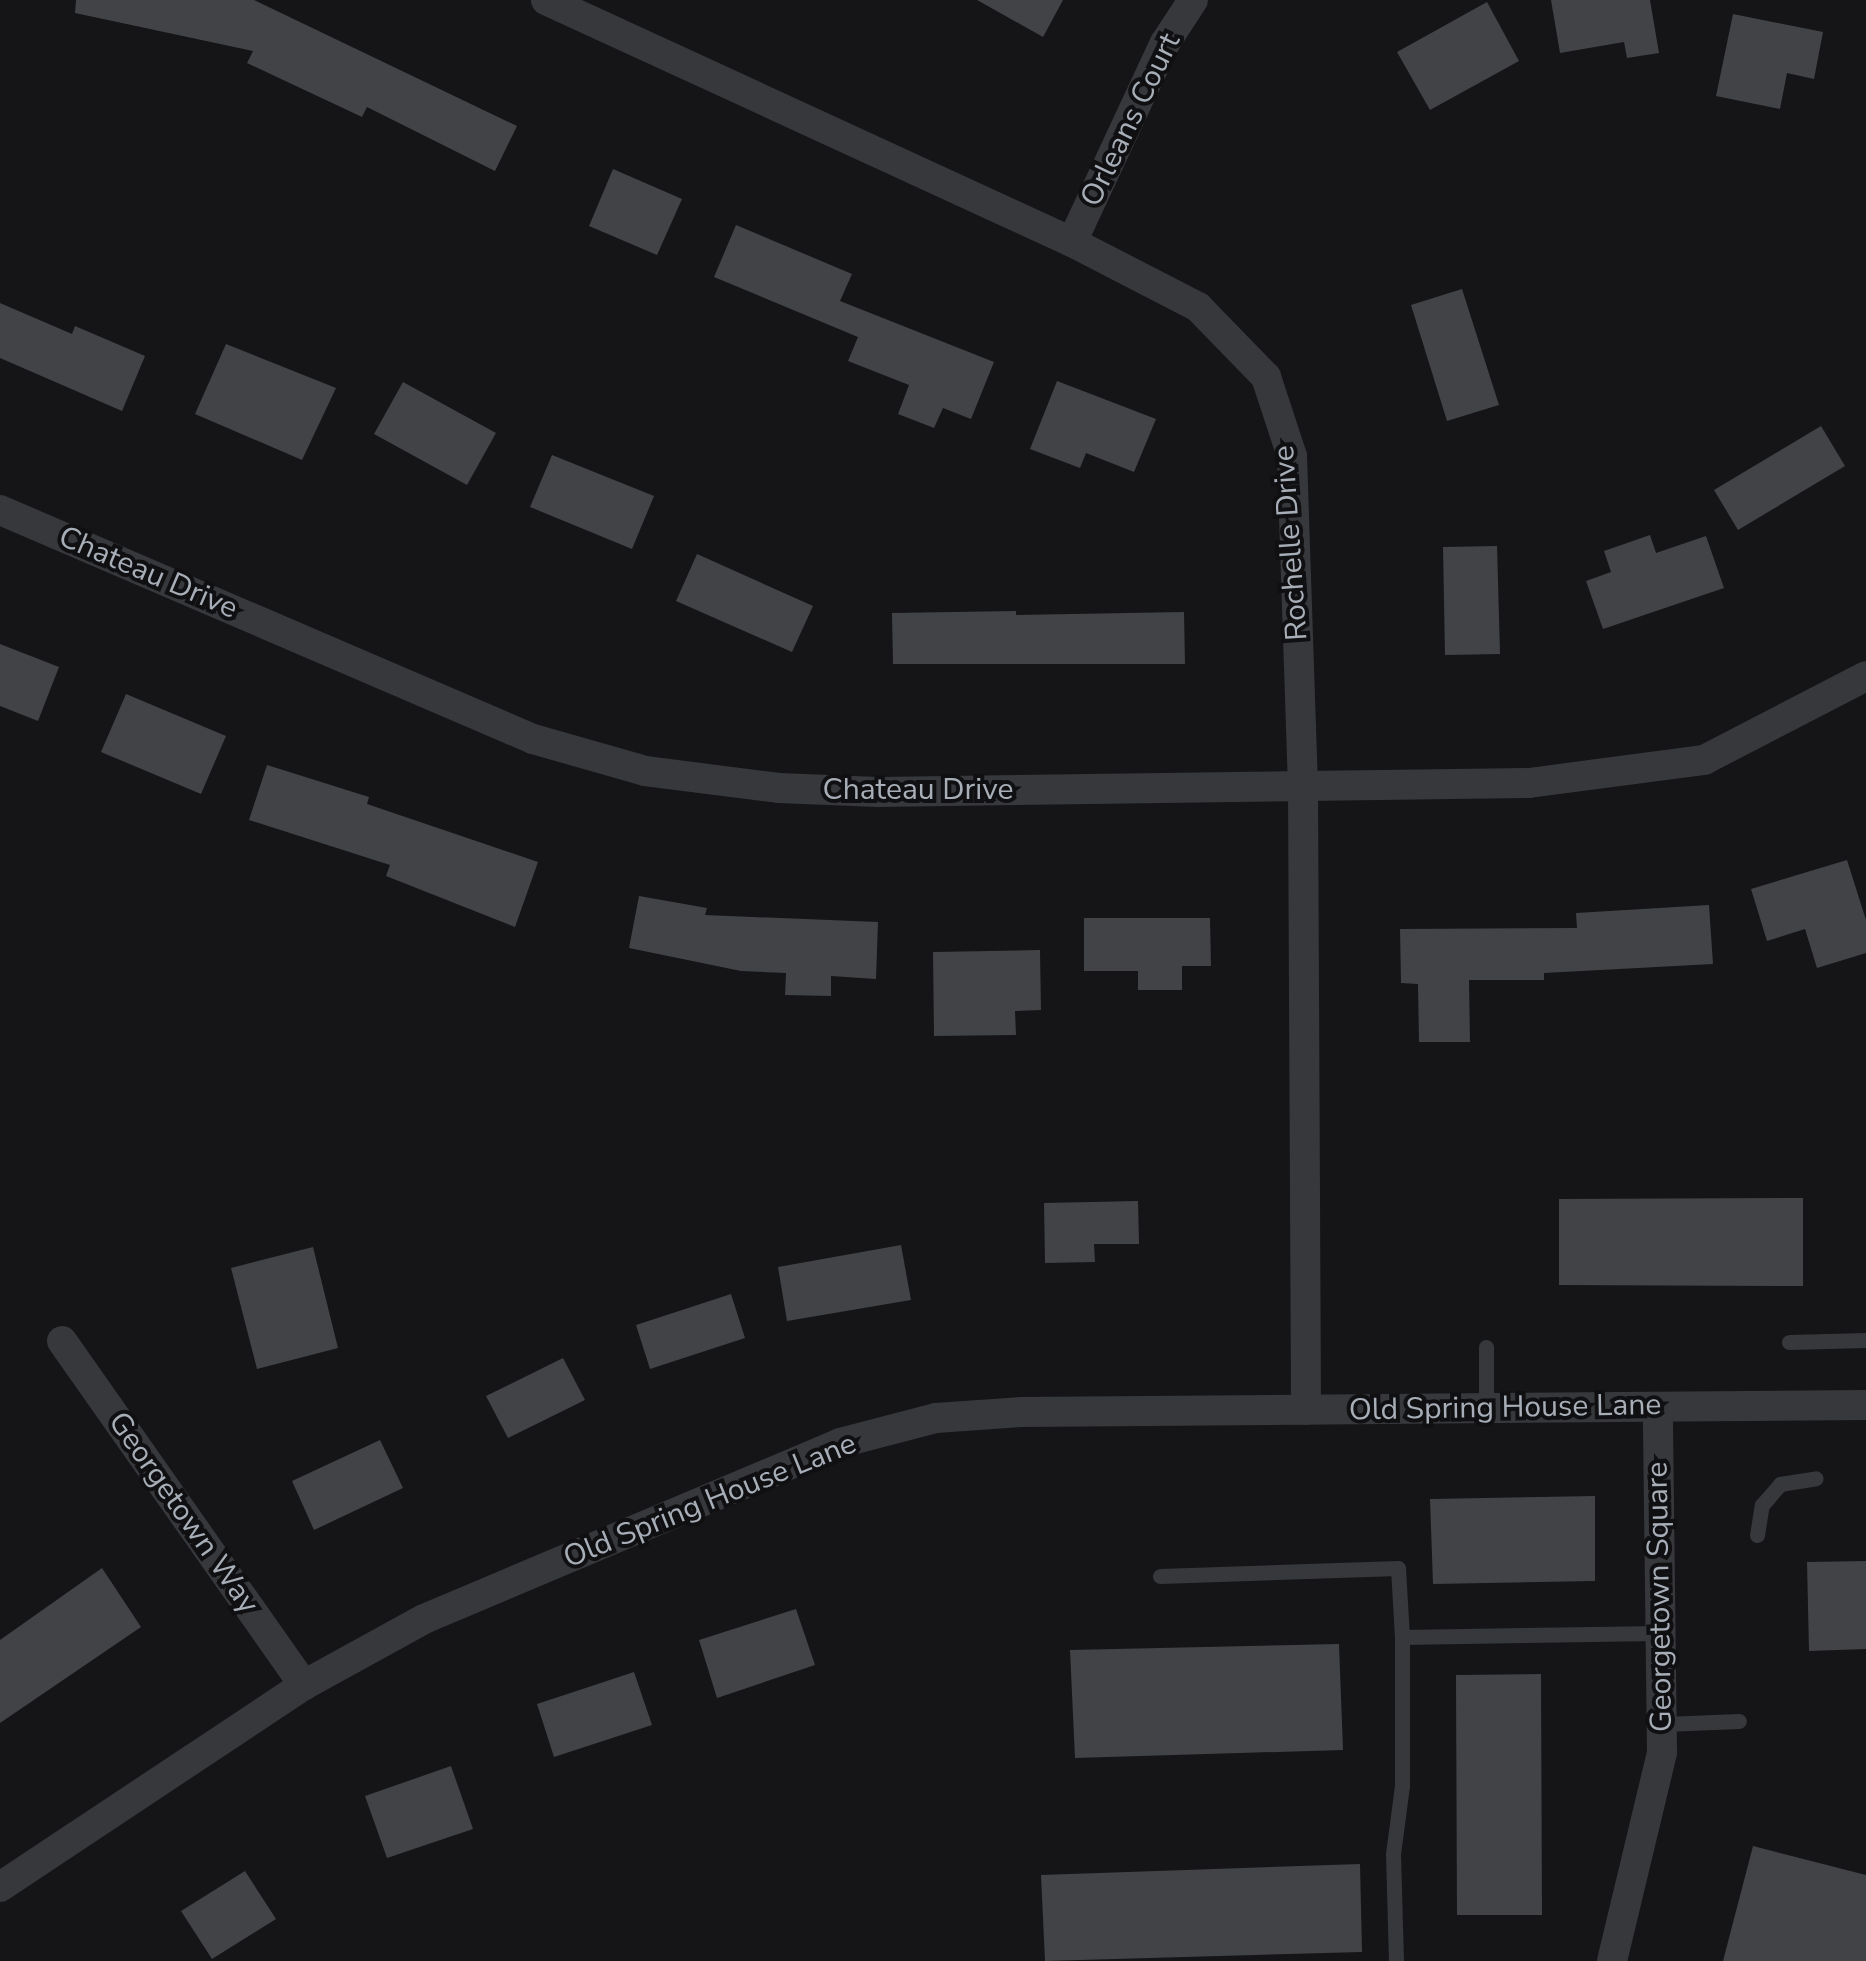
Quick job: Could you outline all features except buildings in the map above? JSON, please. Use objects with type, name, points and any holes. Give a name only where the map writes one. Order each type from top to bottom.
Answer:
[{"type":"street","name":"Rochelle Drive","points":[[546,0],[1072,242],[1198,307],[1266,377],[1292,456],[1303,788],[1306,1410]]},
{"type":"street","name":"Orleans Court","points":[[1072,242],[1166,43],[1194,0]]},
{"type":"street","name":"Chateau Drive","points":[[0,510],[534,738],[645,772],[779,788],[878,792],[1529,783],[1704,760],[1866,676]]},
{"type":"street","name":"Georgetown Way","points":[[62,1340],[304,1685]]},
{"type":"street","name":"Old Spring House Lane","points":[[0,1887],[304,1685],[424,1620],[840,1444],[936,1418],[1021,1412],[1866,1405]]},
{"type":"street","name":"Georgetown Square","points":[[1612,1961],[1662,1752],[1658,1407]]},
{"type":"lane","points":[[1789,1342],[1866,1340]]},
{"type":"lane","points":[[1486,1347],[1486,1408]]},
{"type":"lane","points":[[1757,1535],[1762,1505],[1780,1484],[1816,1478]]},
{"type":"lane","points":[[1160,1576],[1398,1568],[1402,1786],[1393,1854],[1396,1961]]},
{"type":"lane","points":[[1402,1637],[1660,1633]]},
{"type":"lane","points":[[1664,1724],[1739,1722]]}]
